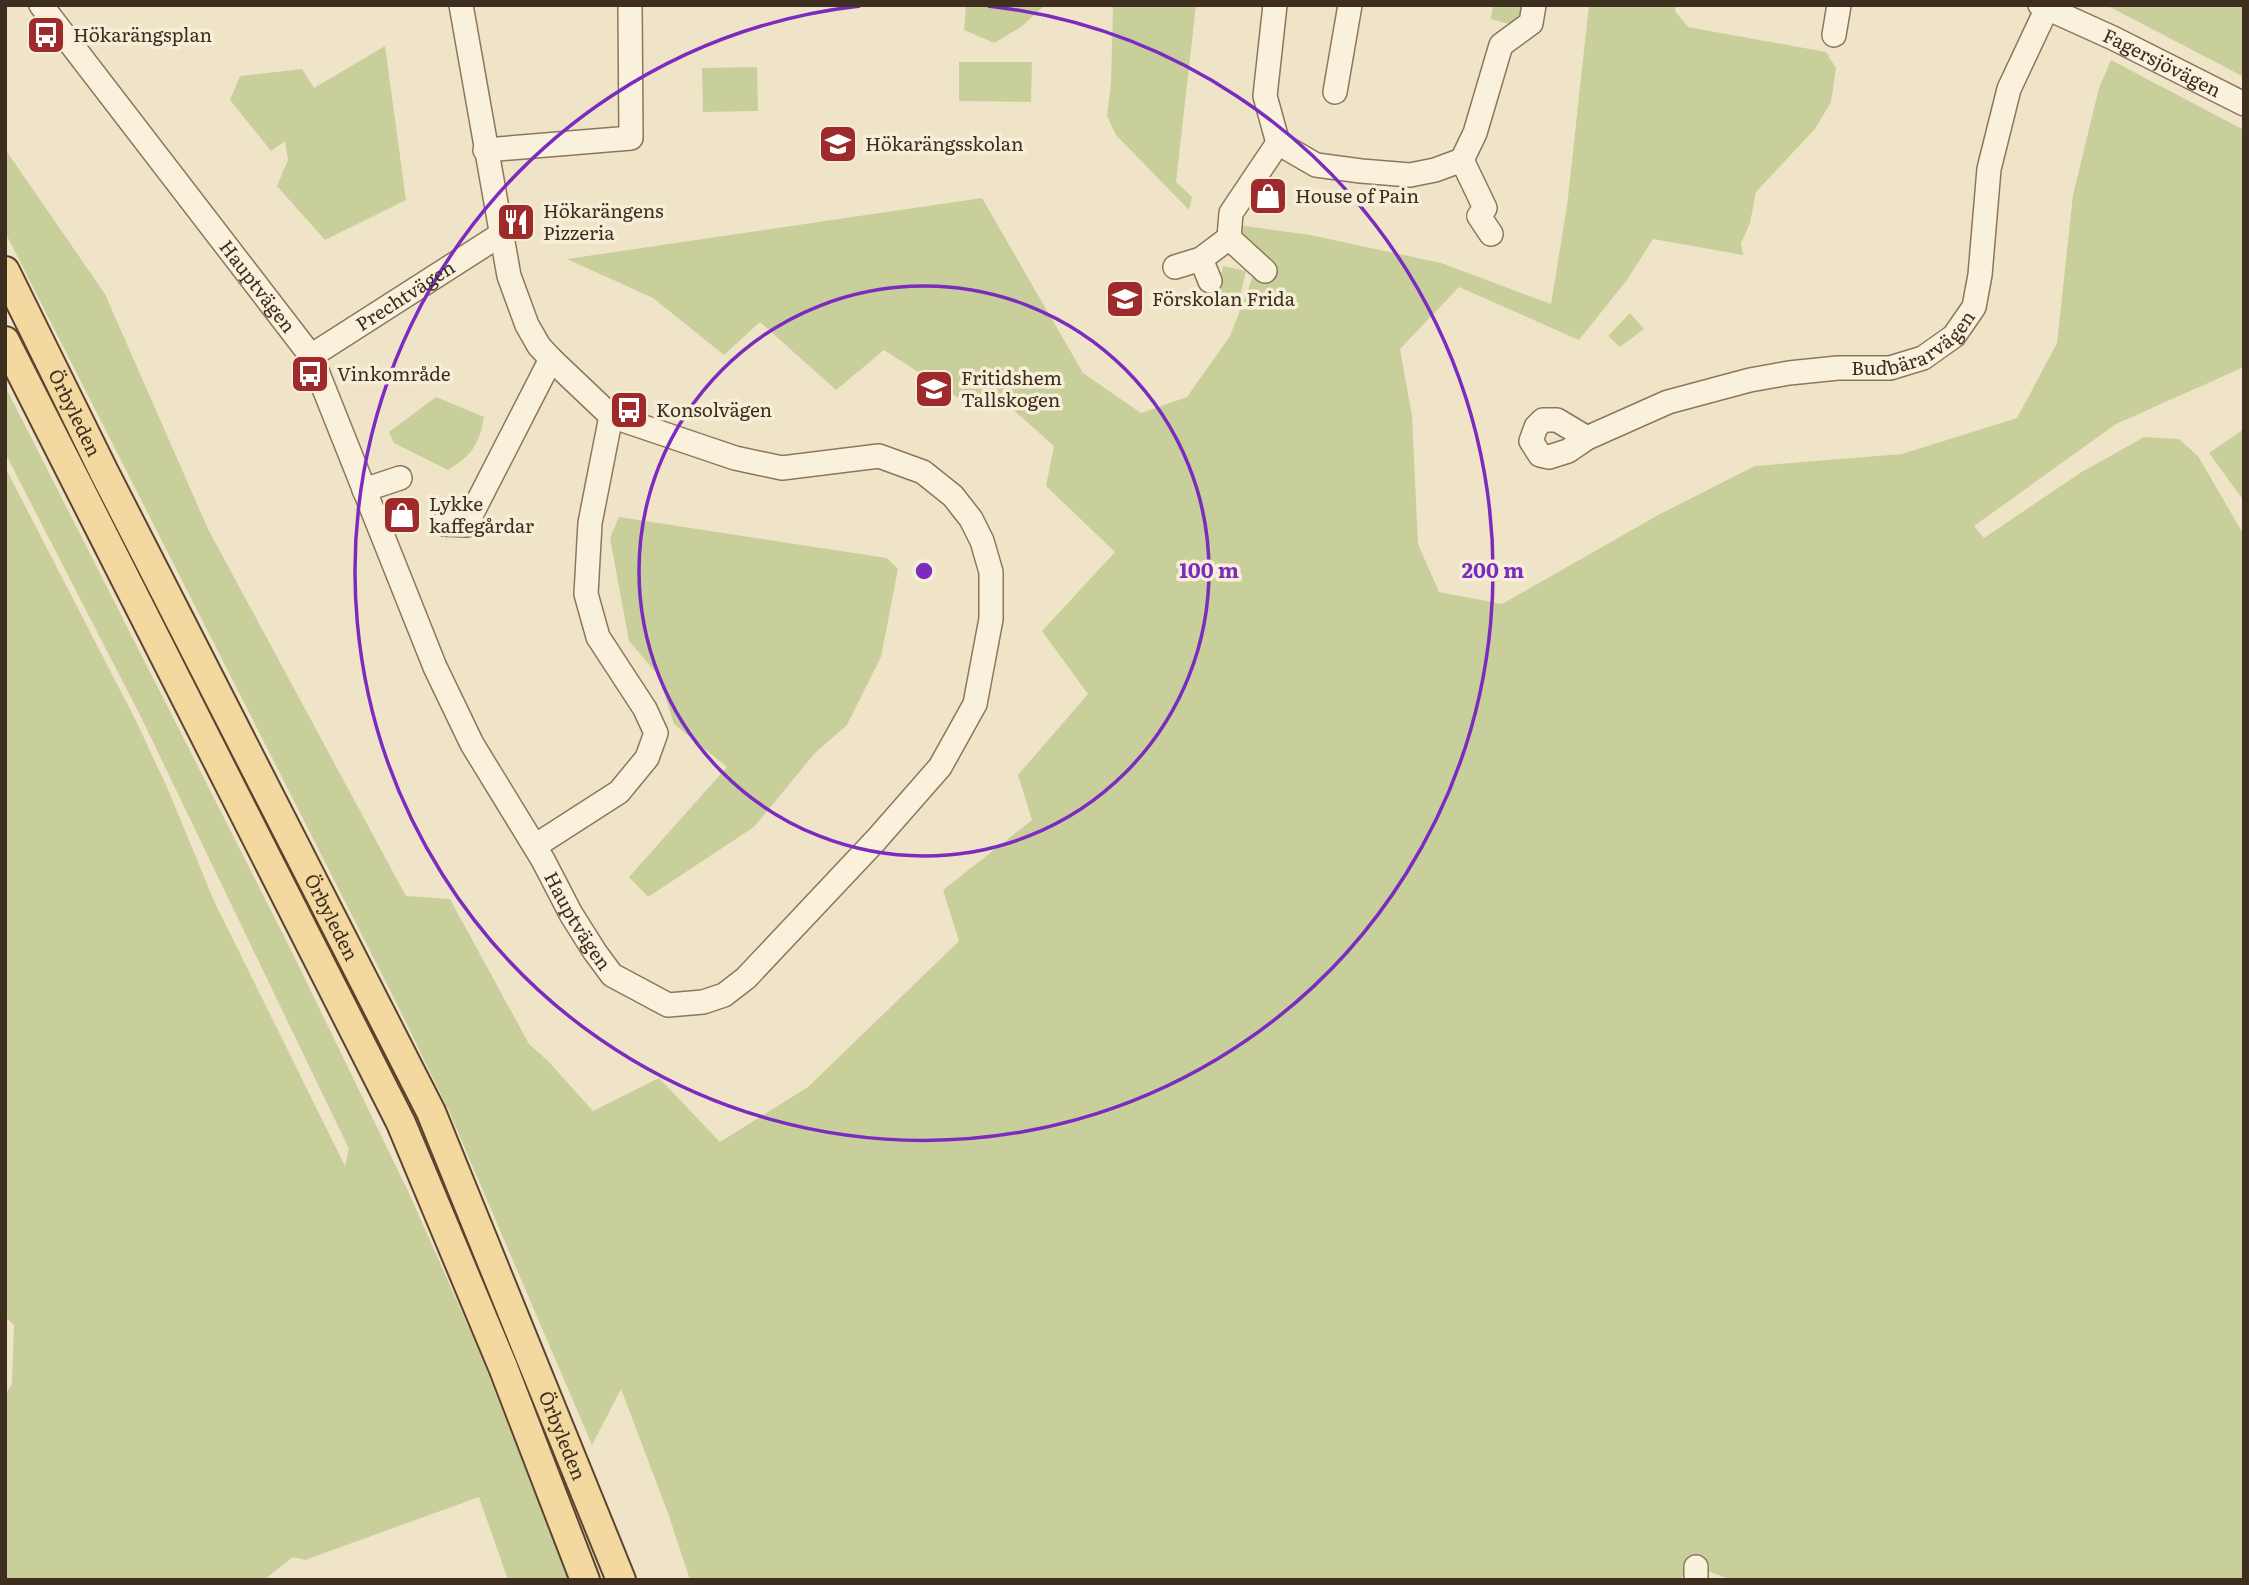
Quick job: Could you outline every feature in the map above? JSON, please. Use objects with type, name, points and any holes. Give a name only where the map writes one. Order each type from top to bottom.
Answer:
[{"type":"main road","name":"Örbyleden","points":[[5,271],[104,472],[431,1112],[621,1580]]},
{"type":"main road","name":"Örbyleden","points":[[5,341],[401,1123],[503,1367],[585,1580]]},
{"type":"street","name":"Hauptvägen","points":[[42,6],[310,356],[435,667],[472,744],[535,846],[571,914],[612,975],[668,1005],[702,1002],[724,995],[746,978],[876,840],[940,767],[975,704],[991,619],[991,572],[982,541],[971,519],[953,496],[923,472],[879,456],[782,468],[734,458],[611,416],[551,359],[539,346],[515,297],[500,235],[461,5]]},
{"type":"street","points":[[485,150],[631,138],[629,5]]},
{"type":"street","points":[[1275,5],[1265,96],[1279,143],[1316,165],[1361,172],[1410,175],[1435,170],[1462,160],[1475,133],[1501,45],[1531,23],[1534,5]]},
{"type":"street","points":[[1335,92],[1350,5]]},
{"type":"street","points":[[1834,35],[1839,5]]},
{"type":"street","name":"Fagersjövägen","points":[[2043,6],[2244,104]]},
{"type":"street","name":"Budbärarvägen","points":[[1587,439],[1668,402],[1750,380],[1816,370],[1891,368],[1923,358],[1954,336],[1974,307],[1984,241],[1989,169],[2009,89],[2043,6]]},
{"type":"street","points":[[1175,267],[1201,258],[1229,238],[1231,213],[1279,143]]},
{"type":"street","points":[[1462,160],[1485,208],[1479,216],[1491,234]]},
{"type":"street","name":"Prechtvägen","points":[[310,356],[500,235]]},
{"type":"street","points":[[1229,238],[1265,271]]},
{"type":"street","points":[[1201,258],[1210,281]]},
{"type":"street","points":[[443,524],[466,525],[551,359]]},
{"type":"street","points":[[535,846],[619,792],[647,758],[656,733],[645,709],[598,637],[586,594],[590,523],[611,416]]},
{"type":"street","points":[[364,490],[400,478]]},
{"type":"green space","points":[[966,5],[1045,5],[1021,27],[994,43],[964,30]]},
{"type":"green space","points":[[1111,5],[1196,5],[1176,182],[1192,197],[1189,210],[1116,135],[1107,116],[1111,83]]},
{"type":"green space","points":[[1493,5],[1528,5],[1523,28],[1491,19]]},
{"type":"green space","points":[[1589,5],[1676,5],[1675,11],[1688,27],[1826,52],[1836,68],[1831,102],[1815,129],[1756,192],[1750,223],[1741,243],[1743,255],[1653,239],[1627,280],[1579,340],[1459,287],[1400,349],[1412,416],[1418,544],[1439,592],[1502,604],[1660,514],[1755,466],[1902,454],[2017,418],[2057,343],[2073,195],[2099,88],[2111,60],[2244,130],[2244,367],[2116,424],[1974,526],[1984,538],[2080,473],[2144,437],[2179,439],[2198,456],[2244,535],[2244,1580],[1732,1580],[1686,1566],[1681,1580],[690,1580],[621,1389],[592,1445],[448,1109],[5,232],[5,149],[105,294],[208,529],[406,896],[450,899],[529,1044],[593,1111],[659,1078],[720,1142],[808,1087],[959,941],[943,890],[1032,820],[1018,775],[1088,694],[1042,631],[1115,552],[1046,486],[1054,446],[992,391],[966,403],[884,350],[836,390],[760,322],[724,355],[653,298],[567,259],[982,198],[1083,373],[1141,413],[1187,397],[1230,336],[1254,274],[1238,225],[1310,235],[1441,263],[1551,304],[1567,206]]},
{"type":"green space","points":[[2106,5],[2244,5],[2244,77]]},
{"type":"green space","points":[[385,46],[406,200],[325,240],[277,186],[288,160],[285,141],[271,151],[230,100],[240,76],[302,69],[314,88]]},
{"type":"green space","points":[[959,62],[1032,62],[1031,102],[959,101]]},
{"type":"green space","points":[[757,67],[758,111],[703,112],[702,68]]},
{"type":"green space","points":[[1223,266],[1246,271],[1238,304],[1216,298]]},
{"type":"green space","points":[[1630,313],[1644,329],[1620,347],[1608,336]]},
{"type":"green space","points":[[5,386],[290,948],[409,1193],[477,1346],[569,1580],[508,1580],[479,1497],[305,1560],[293,1557],[264,1580],[5,1580],[5,1395],[12,1384],[14,1325],[5,1317],[5,467],[135,719],[167,787],[214,901],[345,1166],[349,1149],[140,715],[5,453]]},
{"type":"green space","points":[[436,397],[484,417],[480,435],[473,448],[448,470],[394,443],[389,432]]},
{"type":"green space","points":[[2244,429],[2244,501],[2209,453]]},
{"type":"green space","points":[[619,517],[887,558],[898,569],[881,657],[847,725],[815,753],[754,827],[648,897],[629,877],[727,767],[674,724],[659,676],[629,641],[610,538]]},
{"type":"place","name":"Hökarängsplan","points":[[46,35]]},
{"type":"place","name":"Hökarängsskolan","points":[[838,144]]},
{"type":"place","name":"House of Pain","points":[[1268,196]]},
{"type":"place","name":"Hökarängens Pizzeria","points":[[516,222]]},
{"type":"place","name":"Förskolan Frida","points":[[1125,299]]},
{"type":"place","name":"Vinkområde","points":[[310,374]]},
{"type":"place","name":"Fritidshem Tallskogen","points":[[934,389]]},
{"type":"place","name":"Konsolvägen","points":[[629,410]]},
{"type":"place","name":"Lykke kaffegårdar","points":[[402,515]]}]
